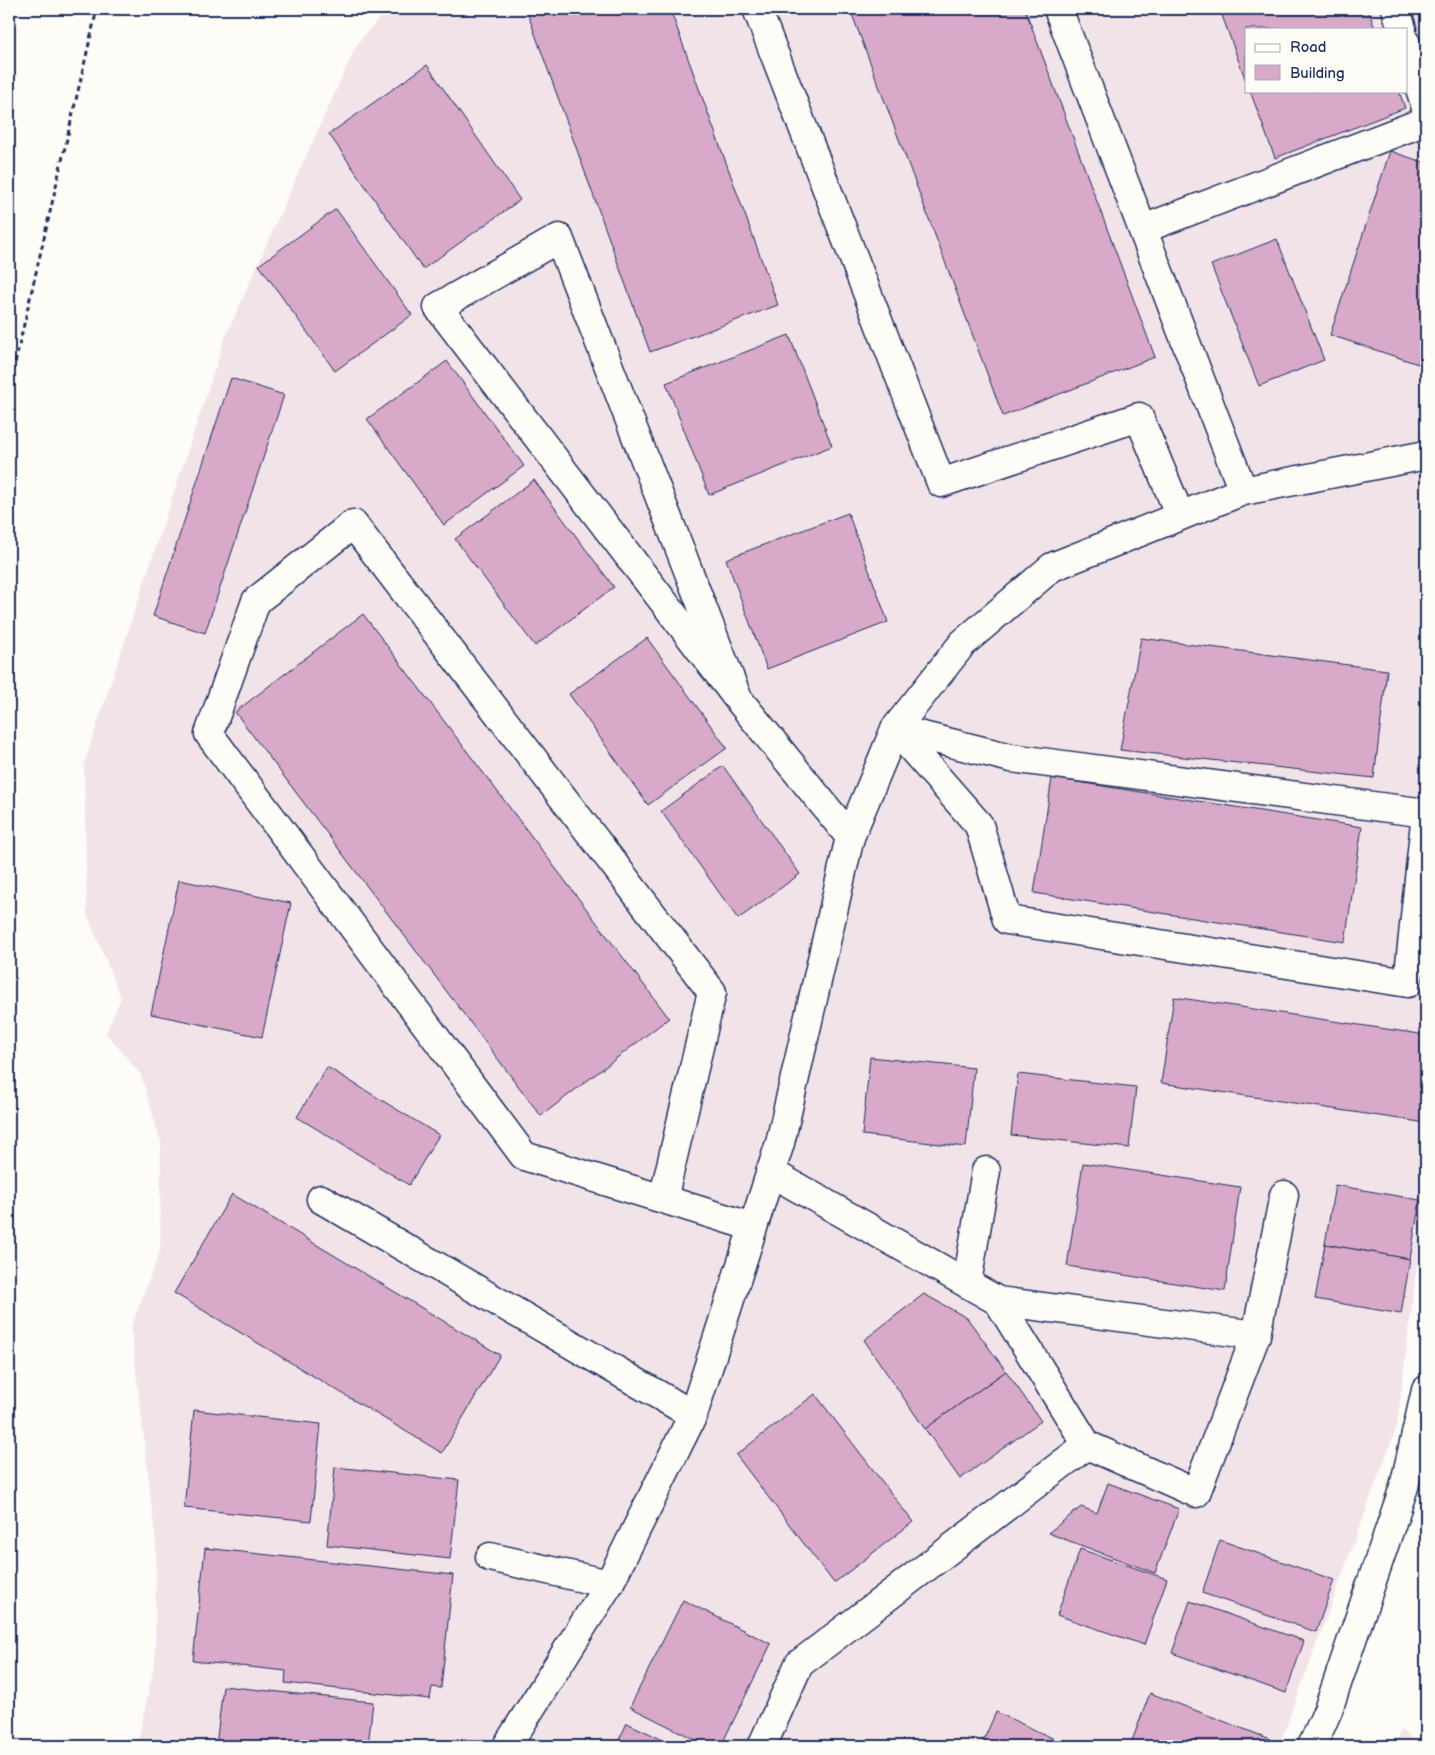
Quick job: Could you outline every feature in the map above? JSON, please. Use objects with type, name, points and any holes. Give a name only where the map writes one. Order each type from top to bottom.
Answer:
[{"type":"street","points":[[757,9],[941,483],[1139,417],[1180,516]]},
{"type":"street","points":[[1058,9],[1243,492]]},
{"type":"street","points":[[1396,9],[1402,28]]},
{"type":"street","points":[[1408,50],[1426,108]]},
{"type":"street","points":[[1143,229],[1426,121]]},
{"type":"street","points":[[738,699],[559,238],[438,307],[738,699],[850,837]]},
{"type":"street","points":[[507,1746],[609,1584],[693,1415],[780,1142],[850,837],[895,729],[963,643],[1052,566],[1243,492],[1426,455]]},
{"type":"street","points":[[663,1199],[712,992],[354,524],[256,600],[209,734],[524,1156],[753,1227]]},
{"type":"street","points":[[895,729],[1012,758],[1426,813],[1408,983],[1007,920],[979,825],[895,729]]},
{"type":"street","points":[[967,1284],[986,1171]]},
{"type":"street","points":[[770,1172],[998,1300],[1256,1335]]},
{"type":"street","points":[[998,1300],[1087,1445],[1196,1493],[1256,1335],[1284,1195]]},
{"type":"street","points":[[321,1199],[693,1415]]},
{"type":"street","points":[[1312,1746],[1328,1710],[1404,1487],[1426,1390]]},
{"type":"street","points":[[762,1746],[799,1664],[1087,1445]]},
{"type":"street","points":[[490,1557],[609,1584]]},
{"type":"path","points":[[9,389],[97,9]]},
{"type":"shaded area","points":[[387,9],[1426,9],[1426,1192],[1397,1426],[1279,1746],[137,1746],[155,1660],[156,1544],[131,1327],[160,1251],[161,1142],[141,1075],[106,1033],[121,998],[87,914],[84,764],[225,338],[357,44]]},
{"type":"shaded area","points":[[1401,1730],[1421,1746],[1394,1746]]},
{"type":"building","points":[[526,9],[670,9],[778,305],[650,352]]},
{"type":"building","points":[[850,9],[1025,9],[1155,357],[1003,416]]},
{"type":"building","points":[[1368,9],[1375,28],[1245,28],[1245,78],[1220,10]]},
{"type":"building","points":[[427,65],[520,200],[423,269],[329,134]]},
{"type":"building","points":[[1250,92],[1399,92],[1405,108],[1275,158]]},
{"type":"building","points":[[1390,151],[1426,163],[1426,338],[1418,364],[1330,335]]},
{"type":"building","points":[[336,209],[412,315],[335,371],[259,265]]},
{"type":"building","points":[[1277,239],[1324,360],[1259,386],[1211,265]]},
{"type":"building","points":[[789,335],[832,446],[709,495],[666,383]]},
{"type":"building","points":[[447,361],[524,466],[444,525],[367,419]]},
{"type":"building","points":[[231,378],[284,395],[205,633],[153,616]]},
{"type":"building","points":[[534,480],[614,587],[535,646],[455,539]]},
{"type":"building","points":[[848,513],[888,622],[767,669],[726,559]]},
{"type":"building","points":[[363,614],[669,1018],[541,1116],[235,712]]},
{"type":"building","points":[[647,638],[727,748],[648,805],[569,694]]},
{"type":"building","points":[[1141,638],[1387,670],[1374,778],[1120,750]]},
{"type":"building","points":[[723,766],[800,874],[738,919],[661,811]]},
{"type":"building","points":[[1052,778],[1362,827],[1345,942],[1034,893]]},
{"type":"building","points":[[179,880],[291,903],[262,1037],[151,1014]]},
{"type":"building","points":[[1174,997],[1426,1035],[1426,1123],[1161,1083]]},
{"type":"building","points":[[870,1057],[974,1068],[966,1147],[862,1135]]},
{"type":"building","points":[[327,1067],[439,1135],[409,1185],[297,1117]]},
{"type":"building","points":[[1018,1074],[1136,1087],[1129,1148],[1011,1135]]},
{"type":"building","points":[[1083,1163],[1240,1187],[1225,1291],[1067,1266]]},
{"type":"building","points":[[1335,1185],[1420,1200],[1410,1259],[1325,1244]]},
{"type":"building","points":[[232,1194],[500,1355],[442,1453],[174,1293]]},
{"type":"building","points":[[1325,1244],[1410,1259],[1401,1314],[1315,1299]]},
{"type":"building","points":[[924,1294],[967,1318],[1006,1371],[925,1429],[864,1340]]},
{"type":"building","points":[[1006,1371],[1041,1421],[960,1479],[925,1429]]},
{"type":"building","points":[[815,1394],[913,1522],[834,1583],[736,1455]]},
{"type":"building","points":[[194,1410],[321,1424],[311,1521],[184,1508]]},
{"type":"building","points":[[335,1467],[459,1480],[450,1559],[327,1545]]},
{"type":"building","points":[[1108,1483],[1179,1509],[1155,1573],[1048,1533],[1081,1507],[1097,1513]]},
{"type":"building","points":[[1220,1540],[1334,1580],[1316,1632],[1202,1593]]},
{"type":"building","points":[[205,1548],[453,1575],[441,1688],[432,1687],[430,1699],[285,1683],[286,1671],[193,1661]]},
{"type":"building","points":[[1080,1549],[1167,1579],[1144,1645],[1057,1615]]},
{"type":"building","points":[[683,1600],[771,1644],[721,1746],[708,1746],[630,1707]]},
{"type":"building","points":[[1190,1601],[1304,1641],[1286,1693],[1172,1653]]},
{"type":"building","points":[[223,1686],[373,1702],[368,1746],[216,1746]]},
{"type":"building","points":[[1150,1693],[1270,1739],[1268,1746],[1130,1746]]},
{"type":"building","points":[[996,1712],[1061,1742],[1059,1746],[981,1746]]},
{"type":"building","points":[[627,1723],[676,1746],[616,1746]]}]
